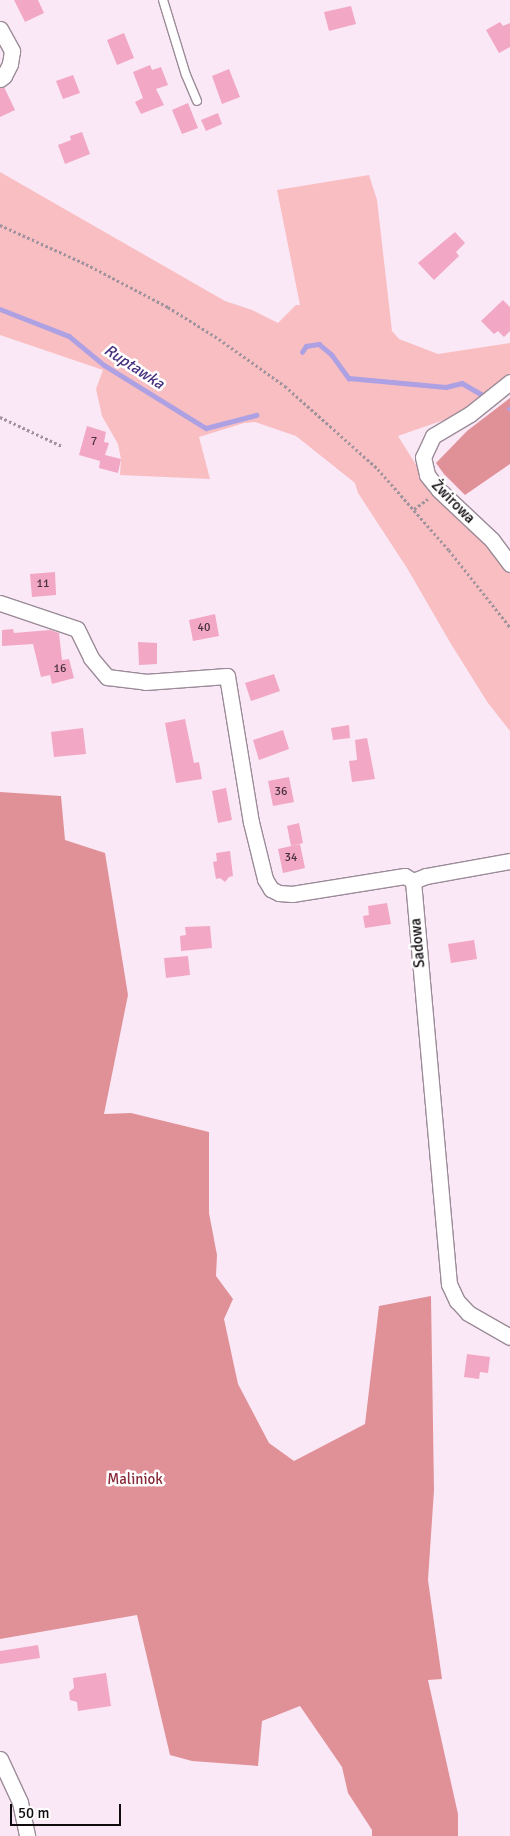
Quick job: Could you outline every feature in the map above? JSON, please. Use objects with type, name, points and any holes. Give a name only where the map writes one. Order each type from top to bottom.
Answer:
[{"type":"street","points":[[0,30],[12,51],[7,70],[0,79]]},
{"type":"street","name":"Żwirowa","points":[[510,382],[470,414],[433,436],[423,457],[428,475],[439,490],[492,540],[510,564]]},
{"type":"street","points":[[0,603],[77,628],[91,658],[106,677],[146,682],[226,676],[251,822],[263,872],[271,889],[279,893],[292,894],[405,876],[413,881],[426,876],[510,861]]},
{"type":"street","name":"Sadowa","points":[[413,881],[450,1284],[457,1301],[468,1313],[510,1337]]},
{"type":"street","points":[[0,1759],[20,1802],[27,1836]]},
{"type":"lane","points":[[163,0],[186,75],[197,101]]},
{"type":"path","points":[[0,225],[86,264],[161,303],[219,338],[285,386],[378,469],[449,550],[510,627]]},
{"type":"path","points":[[0,417],[62,446]]},
{"type":"shaded area","points":[[0,172],[225,301],[252,310],[278,323],[296,305],[300,305],[277,190],[369,175],[377,200],[392,331],[399,339],[438,354],[510,343],[510,373],[492,390],[458,415],[398,436],[418,468],[510,570],[510,731],[488,703],[451,644],[407,568],[358,493],[355,483],[296,436],[255,422],[244,423],[199,437],[210,479],[120,475],[121,459],[118,444],[102,416],[96,389],[103,370],[0,335]]},
{"type":"green space","points":[[510,398],[510,464],[465,495],[436,463],[467,431]]},
{"type":"green space","name":"Maliniok","points":[[0,792],[61,796],[65,840],[105,853],[128,995],[104,1114],[131,1113],[209,1132],[209,1213],[217,1255],[216,1276],[233,1299],[224,1319],[238,1384],[269,1443],[294,1461],[365,1424],[379,1306],[431,1296],[434,1490],[428,1580],[442,1679],[428,1680],[458,1814],[458,1836],[372,1836],[372,1830],[348,1793],[342,1767],[300,1706],[262,1721],[258,1766],[192,1761],[170,1755],[137,1615],[0,1639]]},
{"type":"building","points":[[14,0],[38,0],[44,13],[25,22]]},
{"type":"building","points":[[351,6],[356,24],[329,31],[324,12]]},
{"type":"building","points":[[500,22],[503,26],[510,23],[510,47],[499,53],[486,30]]},
{"type":"building","points":[[124,33],[134,58],[117,65],[107,40]]},
{"type":"building","points":[[150,65],[152,70],[161,67],[168,85],[156,89],[164,105],[141,114],[135,102],[143,98],[133,72]]},
{"type":"building","points":[[229,69],[240,97],[222,104],[212,76]]},
{"type":"building","points":[[73,75],[80,93],[63,99],[56,81]]},
{"type":"building","points":[[4,87],[15,110],[0,117],[0,88]]},
{"type":"building","points":[[188,103],[198,128],[182,134],[172,110]]},
{"type":"building","points":[[218,113],[222,124],[206,131],[201,120]]},
{"type":"building","points":[[82,132],[90,154],[65,164],[58,145],[71,140],[70,136]]},
{"type":"building","points":[[455,232],[465,243],[456,252],[459,256],[434,280],[418,263]]},
{"type":"building","points":[[503,300],[510,307],[510,331],[504,337],[498,331],[494,334],[481,321]]},
{"type":"building","points":[[87,426],[106,432],[104,442],[109,443],[105,455],[121,459],[118,473],[99,468],[100,461],[79,455]]},
{"type":"building","points":[[55,572],[56,595],[32,597],[30,574]]},
{"type":"building","points":[[215,614],[219,636],[193,641],[189,620]]},
{"type":"building","points":[[13,629],[14,633],[50,630],[59,633],[62,660],[69,659],[74,678],[52,684],[50,675],[41,677],[33,644],[2,646],[2,630]]},
{"type":"building","points":[[138,642],[157,643],[157,664],[139,665]]},
{"type":"building","points":[[274,674],[280,691],[251,701],[245,683]]},
{"type":"building","points":[[185,719],[194,763],[199,762],[202,779],[176,783],[165,723]]},
{"type":"building","points":[[349,725],[350,738],[333,740],[331,728]]},
{"type":"building","points":[[83,728],[86,754],[54,757],[51,732]]},
{"type":"building","points":[[283,730],[289,749],[259,760],[253,740]]},
{"type":"building","points":[[367,738],[375,779],[352,782],[349,761],[357,760],[355,740]]},
{"type":"building","points":[[289,777],[294,802],[273,806],[268,781]]},
{"type":"building","points":[[226,788],[232,820],[218,823],[212,791]]},
{"type":"building","points":[[299,823],[303,843],[291,846],[287,826]]},
{"type":"building","points":[[300,844],[305,868],[283,873],[278,849]]},
{"type":"building","points":[[230,851],[233,876],[229,877],[225,882],[220,878],[216,879],[213,862],[217,861],[216,853]]},
{"type":"building","points":[[387,903],[391,924],[365,928],[363,916],[369,915],[368,906]]},
{"type":"building","points":[[210,926],[212,948],[181,951],[180,936],[186,935],[185,927]]},
{"type":"building","points":[[474,940],[477,959],[451,963],[448,944]]},
{"type":"building","points":[[188,956],[190,975],[166,978],[164,958]]},
{"type":"building","points":[[467,1354],[490,1357],[488,1373],[480,1372],[479,1379],[464,1377]]},
{"type":"building","points":[[38,1645],[40,1658],[0,1664],[0,1651]]},
{"type":"building","points":[[106,1673],[111,1706],[78,1711],[77,1702],[70,1700],[69,1692],[74,1688],[73,1678]]},
{"type":"waterway","name":"Ruptawka","points":[[0,309],[69,336],[104,365],[206,428],[256,415]]},
{"type":"waterway","name":"Ruptawka","points":[[302,352],[306,346],[319,344],[332,355],[349,378],[446,387],[462,383],[486,397]]}]
